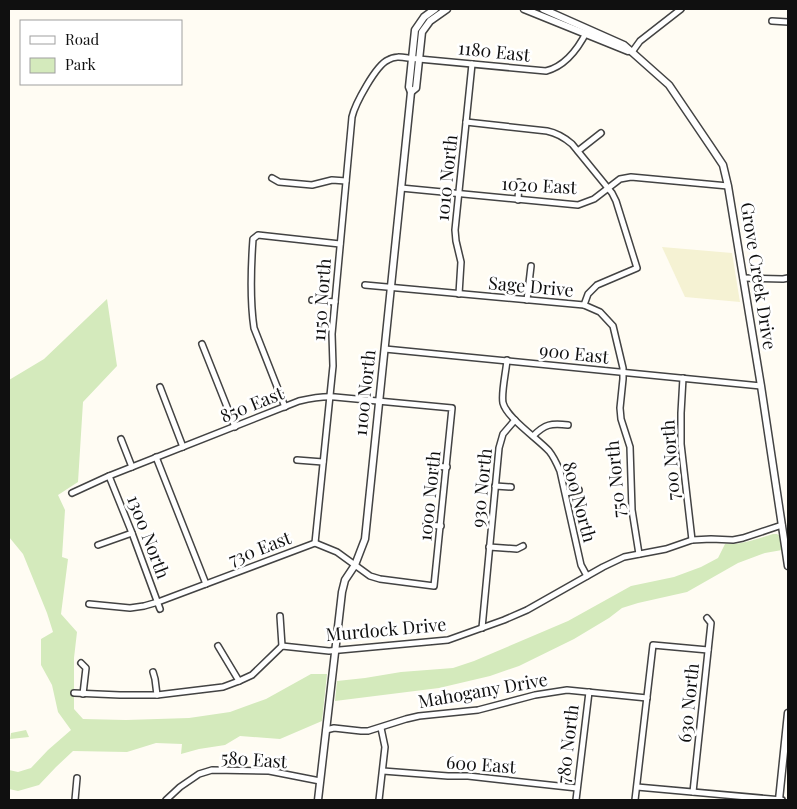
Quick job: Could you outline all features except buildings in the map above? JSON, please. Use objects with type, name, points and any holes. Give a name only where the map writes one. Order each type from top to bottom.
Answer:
[{"type":"street","name":"1100 North","points":[[416,59],[415,30],[424,16],[435,9]]},
{"type":"street","name":"1100 North","points":[[318,800],[342,592],[345,580],[366,539],[411,92],[409,87],[422,32],[430,21],[446,9]]},
{"type":"street","name":"Grove Creek Drive","points":[[524,9],[587,31]]},
{"type":"street","name":"Grove Creek Drive","points":[[543,9],[621,49],[632,52],[668,85],[712,147],[723,166],[728,186],[761,386],[788,566]]},
{"type":"street","points":[[632,52],[640,42],[680,9]]},
{"type":"street","points":[[772,21],[788,22]]},
{"type":"street","name":"1180 East","points":[[380,66],[389,59],[396,57],[546,71],[554,69],[568,59],[574,53],[587,31]]},
{"type":"street","name":"1010 North","points":[[459,294],[461,262],[455,230],[472,64]]},
{"type":"street","name":"1150 North","points":[[315,543],[330,397],[332,334],[353,112],[354,107],[380,66]]},
{"type":"street","points":[[466,122],[556,133],[567,140],[578,151],[608,188],[616,201],[637,268],[597,285],[588,294],[584,306]]},
{"type":"street","points":[[578,151],[601,133]]},
{"type":"street","name":"1020 East","points":[[401,188],[578,205],[594,199],[620,179],[631,177],[728,186]]},
{"type":"street","points":[[272,178],[279,182],[312,186],[332,180],[346,181]]},
{"type":"street","points":[[518,200],[519,182]]},
{"type":"street","points":[[285,407],[254,328],[252,315],[253,239],[258,235],[340,244]]},
{"type":"street","points":[[527,300],[530,266]]},
{"type":"street","points":[[743,278],[788,278]]},
{"type":"street","name":"Sage Drive","points":[[365,285],[584,306],[600,312],[613,326],[624,373]]},
{"type":"street","points":[[312,300],[335,302]]},
{"type":"street","points":[[202,344],[235,426]]},
{"type":"street","name":"900 East","points":[[385,349],[761,386]]},
{"type":"street","points":[[507,360],[503,400],[505,408],[515,420]]},
{"type":"street","name":"750 North","points":[[624,373],[620,408],[621,419],[630,447],[632,510],[639,554]]},
{"type":"street","name":"700 North","points":[[682,378],[681,444],[692,540]]},
{"type":"street","points":[[160,387],[183,447]]},
{"type":"street","name":"850 East","points":[[72,493],[109,476],[235,426],[299,401],[312,398],[330,397],[452,408]]},
{"type":"street","name":"1000 North","points":[[434,586],[452,408]]},
{"type":"street","name":"800 North","points":[[515,420],[548,450],[555,459],[566,493],[581,564],[587,576]]},
{"type":"street","name":"930 North","points":[[482,628],[500,442],[503,434],[515,420]]},
{"type":"street","points":[[533,436],[546,426],[568,425]]},
{"type":"street","points":[[121,439],[132,467]]},
{"type":"street","points":[[156,458],[206,584]]},
{"type":"street","points":[[297,460],[323,462]]},
{"type":"street","points":[[432,466],[446,467]]},
{"type":"street","name":"1300 North","points":[[109,476],[160,609]]},
{"type":"street","points":[[495,486],[511,487]]},
{"type":"street","points":[[566,493],[578,490]]},
{"type":"street","points":[[426,525],[441,526]]},
{"type":"street","name":"Murdock Drive","points":[[282,646],[329,651],[448,640],[527,610],[615,561],[639,554],[666,550],[692,540],[733,540],[743,538],[782,525]]},
{"type":"street","points":[[98,545],[132,533]]},
{"type":"street","name":"730 East","points":[[89,604],[130,608],[144,606],[315,543],[337,552],[370,576],[380,580],[434,586]]},
{"type":"street","points":[[489,547],[517,549],[523,546]]},
{"type":"street","points":[[74,693],[157,695],[222,687],[239,682],[252,675],[282,646],[280,616]]},
{"type":"street","name":"630 North","points":[[693,792],[711,623],[706,618]]},
{"type":"street","points":[[635,800],[652,645],[708,650]]},
{"type":"street","points":[[218,646],[239,682]]},
{"type":"street","points":[[82,663],[86,668],[83,694]]},
{"type":"street","points":[[153,672],[157,695]]},
{"type":"street","name":"Mahogany Drive","points":[[326,730],[334,728],[368,731],[419,716],[478,710],[535,695],[567,690],[647,698]]},
{"type":"street","name":"780 North","points":[[576,800],[589,692]]},
{"type":"street","points":[[637,787],[780,800],[788,713]]},
{"type":"street","points":[[379,800],[385,747],[381,728]]},
{"type":"street","name":"580 East","points":[[166,800],[180,787],[199,774],[212,770],[268,771],[320,781]]},
{"type":"street","name":"600 East","points":[[383,771],[468,776],[577,788]]},
{"type":"street","points":[[74,800],[77,778]]},
{"type":"shaded area","points":[[662,247],[732,253],[740,302],[685,297]]},
{"type":"green space","points":[[107,299],[117,366],[83,402],[78,482],[58,495],[65,510],[62,557],[68,559],[61,614],[77,632],[74,658],[74,709],[83,719],[189,718],[230,712],[266,699],[311,674],[327,674],[322,721],[280,739],[240,736],[225,745],[181,754],[182,744],[156,743],[127,752],[73,751],[39,785],[18,791],[9,789],[9,770],[18,772],[31,768],[71,730],[58,712],[52,685],[41,665],[41,639],[53,632],[47,613],[23,554],[9,537],[9,380],[44,359]]},
{"type":"green space","points":[[773,534],[780,536],[782,550],[765,553],[738,563],[687,592],[622,608],[574,639],[519,666],[490,676],[439,688],[335,701],[337,681],[401,672],[453,668],[474,661],[568,621],[631,586],[674,577],[701,567],[718,558],[725,544],[743,543]]},
{"type":"green space","points":[[26,730],[29,737],[10,739],[11,733]]}]
